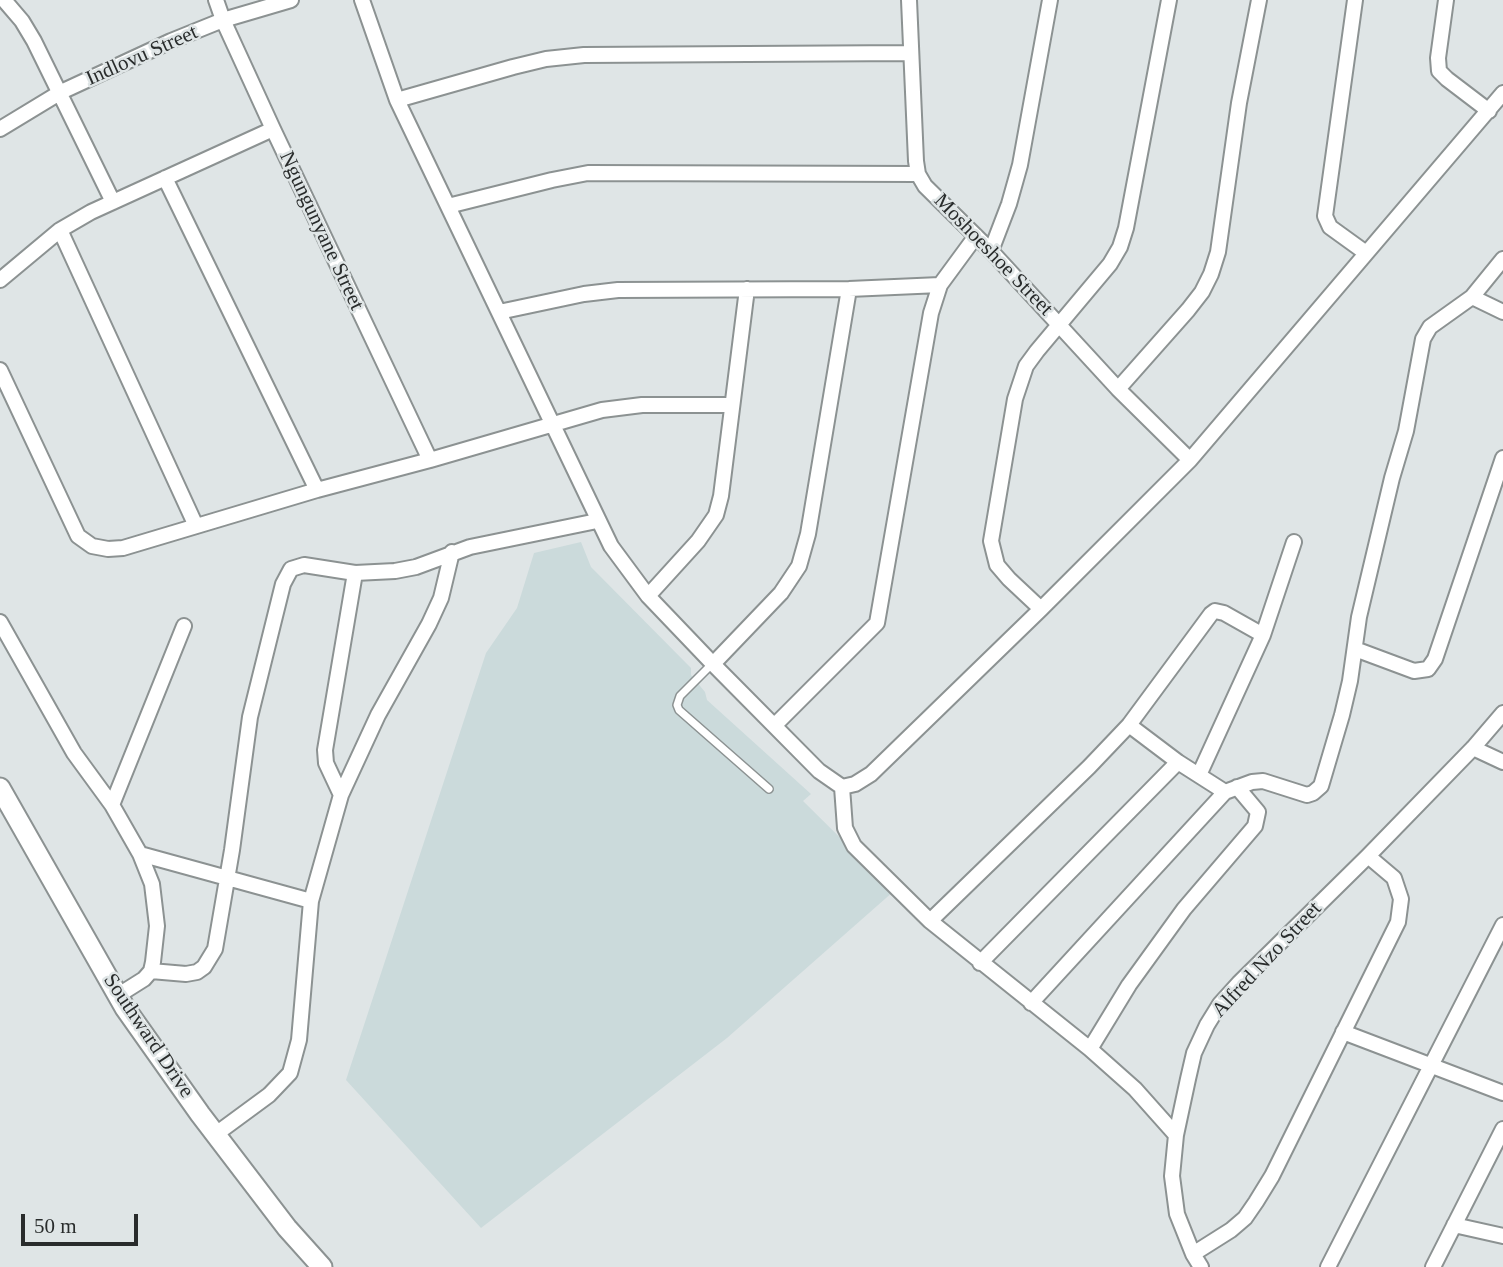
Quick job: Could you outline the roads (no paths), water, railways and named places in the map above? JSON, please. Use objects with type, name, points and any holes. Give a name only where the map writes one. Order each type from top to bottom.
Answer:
[{"type":"main road","name":"Southward Drive","points":[[0,788],[117,996],[287,1228],[322,1267]]},
{"type":"street","points":[[4,0],[29,31],[113,202]]},
{"type":"street","name":"Ngungunyane Street","points":[[216,0],[273,129],[430,460]]},
{"type":"street","name":"Indlovu Street","points":[[0,129],[61,92],[171,41],[223,20],[291,0]]},
{"type":"street","points":[[362,0],[397,100],[597,521],[628,572],[713,664],[819,771],[842,788]]},
{"type":"street","name":"Moshoeshoe Street","points":[[909,0],[918,174],[925,186],[1060,323],[1118,389],[1190,460]]},
{"type":"street","points":[[991,251],[1020,165],[1050,0]]},
{"type":"street","points":[[1041,609],[997,565],[991,541],[1019,382],[1037,351],[1110,264],[1120,247],[1126,228],[1169,0]]},
{"type":"street","points":[[1118,389],[1188,310],[1202,292],[1211,274],[1218,252],[1239,103],[1258,0]]},
{"type":"street","points":[[1355,0],[1325,216],[1331,227],[1366,253]]},
{"type":"street","points":[[1446,0],[1438,58],[1439,71],[1489,111]]},
{"type":"street","points":[[397,100],[546,59],[584,55],[911,53]]},
{"type":"street","points":[[842,788],[871,774],[1190,460],[1503,93]]},
{"type":"street","points":[[0,280],[60,230],[113,202],[273,129]]},
{"type":"street","points":[[448,206],[588,173],[918,174]]},
{"type":"street","points":[[165,178],[317,490]]},
{"type":"street","points":[[60,230],[196,526]]},
{"type":"street","points":[[775,725],[877,624],[931,313],[940,285],[975,236]]},
{"type":"street","points":[[1031,1003],[1231,789],[1263,781],[1307,794],[1317,791],[1323,780],[1342,715],[1368,575],[1406,431],[1423,340],[1430,327],[1472,297],[1503,259]]},
{"type":"street","points":[[499,312],[584,294],[618,290],[849,289],[940,285]]},
{"type":"street","points":[[648,596],[698,541],[716,515],[721,496],[747,289]]},
{"type":"street","points":[[713,664],[782,593],[799,566],[808,534],[849,289]]},
{"type":"street","points":[[1472,297],[1503,312]]},
{"type":"street","points":[[0,370],[78,536],[92,546],[108,549],[123,548],[602,410],[621,407],[732,405]]},
{"type":"street","points":[[1355,649],[1414,671],[1428,669],[1435,659],[1503,458]]},
{"type":"street","points":[[150,971],[186,974],[197,972],[211,958],[218,939],[250,717],[286,575],[290,569],[304,565],[355,573],[394,571],[416,567],[452,552],[494,541],[597,521]]},
{"type":"street","points":[[1199,775],[1263,635],[1294,542]]},
{"type":"street","points":[[216,1134],[269,1095],[290,1073],[299,1040],[311,901],[341,794],[378,715],[441,598],[452,552]]},
{"type":"street","points":[[341,794],[326,763],[325,750],[355,573]]},
{"type":"street","points":[[930,921],[1129,725],[1215,611],[1224,612],[1263,635]]},
{"type":"street","points":[[0,622],[74,753],[112,805],[140,854],[152,884],[156,947],[150,971],[144,979],[117,996]]},
{"type":"street","points":[[112,805],[184,626]]},
{"type":"street","name":"Alfred Nzo Street","points":[[1197,1261],[1177,1214],[1172,1176],[1176,1135],[1194,1053],[1207,1025],[1220,1004],[1368,856],[1473,748],[1503,713]]},
{"type":"street","points":[[1090,1049],[1129,985],[1184,909],[1255,826],[1258,812],[1231,789],[1178,762],[1129,725]]},
{"type":"street","points":[[1473,748],[1503,762]]},
{"type":"street","points":[[979,963],[1178,762]]},
{"type":"street","points":[[842,788],[843,814],[848,838],[930,921],[979,963],[1090,1049],[1135,1089],[1176,1135]]},
{"type":"street","points":[[140,854],[311,901]]},
{"type":"street","points":[[1197,1261],[1245,1218],[1272,1177],[1398,922],[1402,906],[1394,878],[1368,856]]},
{"type":"street","points":[[1328,1267],[1503,925]]},
{"type":"street","points":[[1343,1032],[1503,1093]]},
{"type":"street","points":[[1433,1267],[1501,1137]]},
{"type":"street","points":[[1454,1225],[1503,1236]]},
{"type":"lane","points":[[713,664],[680,696],[677,705],[679,710],[769,789]]}]
